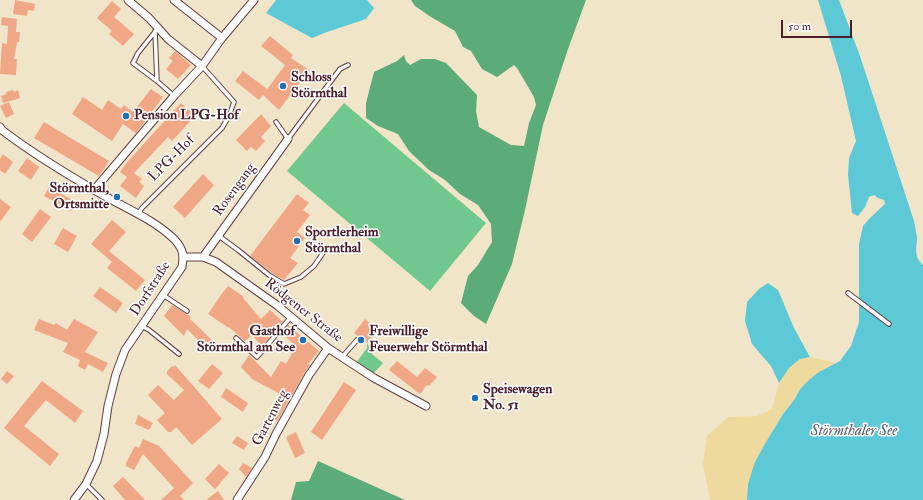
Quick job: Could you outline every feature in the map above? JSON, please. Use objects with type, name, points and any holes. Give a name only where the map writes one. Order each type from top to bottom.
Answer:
[{"type":"street","points":[[128,0],[149,18],[157,30],[202,66]]},
{"type":"street","points":[[174,0],[222,38]]},
{"type":"street","points":[[94,190],[174,96],[202,66],[222,38],[254,0]]},
{"type":"street","name":"Dorfstraße","points":[[0,127],[26,148],[58,169],[151,222],[172,237],[182,249],[184,257],[182,267],[125,350],[116,374],[97,461],[86,484],[74,500]]},
{"type":"street","name":"Rosengang","points":[[203,257],[288,139]]},
{"type":"street","name":"Rödgener Straße","points":[[184,257],[203,257],[216,262],[292,316],[328,348],[374,378],[426,406]]},
{"type":"street","name":"Gartenweg","points":[[237,500],[265,457],[309,375],[328,348]]},
{"type":"lane","points":[[157,30],[157,81]]},
{"type":"lane","points":[[157,30],[138,53],[133,63],[174,96]]},
{"type":"lane","points":[[276,122],[288,139],[340,69],[348,64]]},
{"type":"lane","name":"LPG-Hof","points":[[138,214],[142,208],[222,128],[229,116],[234,102],[202,66]]},
{"type":"lane","points":[[218,235],[269,276],[284,284],[301,277],[314,266],[325,250]]},
{"type":"lane","points":[[848,293],[889,324]]},
{"type":"lane","points":[[163,295],[188,311]]},
{"type":"lane","points":[[236,338],[258,357],[292,316]]},
{"type":"lane","points":[[142,326],[179,354]]},
{"type":"lane","points":[[342,357],[357,340]]},
{"type":"lane","points":[[86,484],[102,500]]},
{"type":"green space","points":[[411,0],[586,0],[543,125],[512,264],[486,324],[474,316],[461,303],[468,276],[478,265],[492,242],[491,224],[478,205],[460,194],[445,180],[429,170],[409,151],[398,134],[378,126],[366,118],[366,103],[374,72],[397,61],[404,55],[406,61],[410,65],[421,59],[435,59],[446,63],[477,95],[476,111],[479,127],[511,145],[524,146],[529,123],[536,105],[534,97],[514,65],[497,77],[482,69],[471,51],[463,47],[455,31],[415,6]]},
{"type":"green space","points":[[344,103],[486,223],[430,291],[287,171]]},
{"type":"green space","points":[[367,343],[372,354],[383,363],[373,374],[356,363],[367,348]]},
{"type":"green space","points":[[318,461],[405,500],[291,500],[296,482],[309,481]]},
{"type":"sand","points":[[810,357],[836,363],[819,372],[801,388],[783,414],[766,442],[748,484],[747,500],[710,500],[703,464],[707,436],[728,417],[757,416],[772,409],[779,383],[789,368],[800,359]]},
{"type":"water","points":[[276,0],[367,0],[374,8],[366,19],[312,38],[266,13]]},
{"type":"water","name":"Störmthaler See","points":[[818,0],[839,0],[860,56],[914,221],[917,237],[917,255],[918,259],[923,265],[923,500],[747,500],[748,484],[755,462],[783,414],[801,388],[810,379],[819,372],[840,361],[851,346],[859,322],[859,244],[863,226],[885,204],[884,200],[874,195],[869,197],[865,207],[858,216],[852,213],[848,175],[849,158],[856,141],[841,76]]},
{"type":"water","points":[[768,283],[778,290],[794,328],[810,357],[800,359],[789,368],[779,383],[771,366],[752,344],[745,321],[747,302],[759,289]]},
{"type":"building","points":[[15,0],[35,4],[34,11],[28,10],[27,16],[13,14]]},
{"type":"building","points":[[112,1],[121,9],[114,17],[134,34],[123,46],[109,34],[112,31],[97,18]]},
{"type":"building","points":[[2,17],[17,19],[16,32],[20,32],[14,59],[17,59],[16,75],[0,74],[2,43],[7,44],[8,26],[1,25]]},
{"type":"building","name":"Schloss Störmthal","points":[[270,36],[293,55],[291,58],[309,70],[279,110],[263,95],[285,65],[261,46]]},
{"type":"building","points":[[175,51],[191,65],[178,79],[166,69],[173,61],[169,58]]},
{"type":"building","points":[[243,71],[267,89],[259,100],[235,81]]},
{"type":"building","points":[[151,89],[163,97],[136,133],[123,124],[112,141],[72,114],[83,97],[102,110],[108,100],[121,109],[124,105],[133,112]]},
{"type":"building","points":[[13,90],[14,92],[18,90],[20,98],[3,103],[1,96],[6,94],[6,92]]},
{"type":"building","points":[[9,102],[14,114],[6,118],[0,106]]},
{"type":"building","points":[[181,103],[195,116],[172,141],[168,137],[134,173],[142,179],[139,182],[144,186],[136,198],[120,186],[127,177],[120,172],[128,161]]},
{"type":"building","points":[[261,114],[271,126],[261,137],[265,141],[256,151],[251,147],[247,151],[236,140]]},
{"type":"building","points":[[44,122],[109,161],[99,176],[34,138]]},
{"type":"building","points":[[3,154],[13,162],[5,174],[0,170],[0,159]]},
{"type":"building","points":[[27,158],[39,167],[31,180],[18,171]]},
{"type":"building","points":[[203,174],[214,185],[185,218],[173,207]]},
{"type":"building","points":[[49,187],[76,202],[72,211],[44,196]]},
{"type":"building","points":[[297,194],[309,203],[303,210],[310,215],[297,232],[305,238],[290,258],[298,263],[284,280],[250,256]]},
{"type":"building","points":[[0,199],[11,207],[0,222]]},
{"type":"building","points":[[40,209],[51,217],[32,242],[22,234]]},
{"type":"building","points":[[112,220],[126,232],[109,251],[145,280],[136,291],[107,268],[112,262],[91,244]]},
{"type":"building","points":[[63,228],[77,236],[68,252],[54,244]]},
{"type":"building","points":[[228,286],[244,297],[243,298],[261,319],[270,310],[283,322],[262,346],[252,335],[245,341],[229,327],[208,314]]},
{"type":"building","points":[[100,287],[123,303],[116,313],[93,296]]},
{"type":"building","points":[[172,305],[191,317],[190,319],[215,343],[208,350],[187,329],[184,336],[164,316]]},
{"type":"building","points":[[39,319],[54,325],[56,323],[67,330],[74,319],[98,332],[85,352],[108,363],[103,372],[88,364],[85,370],[78,366],[80,360],[63,352],[68,343],[34,330]]},
{"type":"building","points":[[365,319],[377,329],[367,343],[354,333]]},
{"type":"building","points":[[288,325],[319,351],[308,364],[310,365],[277,421],[270,418],[282,395],[252,379],[241,367],[249,355],[271,377],[281,361],[286,364],[296,346],[281,333]]},
{"type":"building","points":[[397,361],[417,377],[425,368],[437,377],[429,386],[427,385],[420,394],[389,370]]},
{"type":"building","points":[[212,364],[223,373],[209,389],[198,381]]},
{"type":"building","points":[[175,365],[222,419],[192,445],[176,427],[171,432],[168,432],[157,420],[165,413],[148,395],[158,385],[174,400],[184,390],[167,374],[167,371]]},
{"type":"building","points":[[7,371],[14,376],[7,384],[1,379]]},
{"type":"building","points":[[42,381],[83,411],[75,423],[46,400],[24,426],[59,454],[50,466],[4,428]]},
{"type":"building","points":[[344,382],[356,390],[322,440],[311,432]]},
{"type":"building","points":[[226,388],[248,403],[243,412],[221,397]]},
{"type":"building","points":[[138,415],[153,423],[149,430],[135,424]]},
{"type":"building","points":[[296,432],[305,453],[295,458],[286,437]]},
{"type":"building","points":[[237,436],[248,443],[244,450],[232,443]]},
{"type":"building","points":[[143,439],[159,446],[193,483],[180,496],[184,500],[161,500],[174,488],[143,454],[134,470],[126,466],[126,463],[135,446],[139,448]]},
{"type":"building","points":[[243,463],[252,468],[246,477],[239,469]]},
{"type":"building","points":[[219,464],[229,473],[215,489],[205,479]]},
{"type":"building","points":[[123,477],[145,500],[125,500],[113,486]]},
{"type":"building","points":[[218,491],[224,500],[206,500]]},
{"type":"place","name":"Schloss Störmthal","points":[[283,86]]},
{"type":"place","name":"Pension LPG-Hof","points":[[126,116]]},
{"type":"place","name":"Störmthal, Ortsmitte","points":[[117,197]]},
{"type":"place","name":"Sportlerheim Störmthal","points":[[297,241]]},
{"type":"place","name":"Gasthof Störmthal am See","points":[[303,340]]},
{"type":"place","name":"Freiwillige Feuerwehr Störmthal","points":[[361,340]]},
{"type":"place","name":"Speisewagen No. 51","points":[[475,398]]}]
